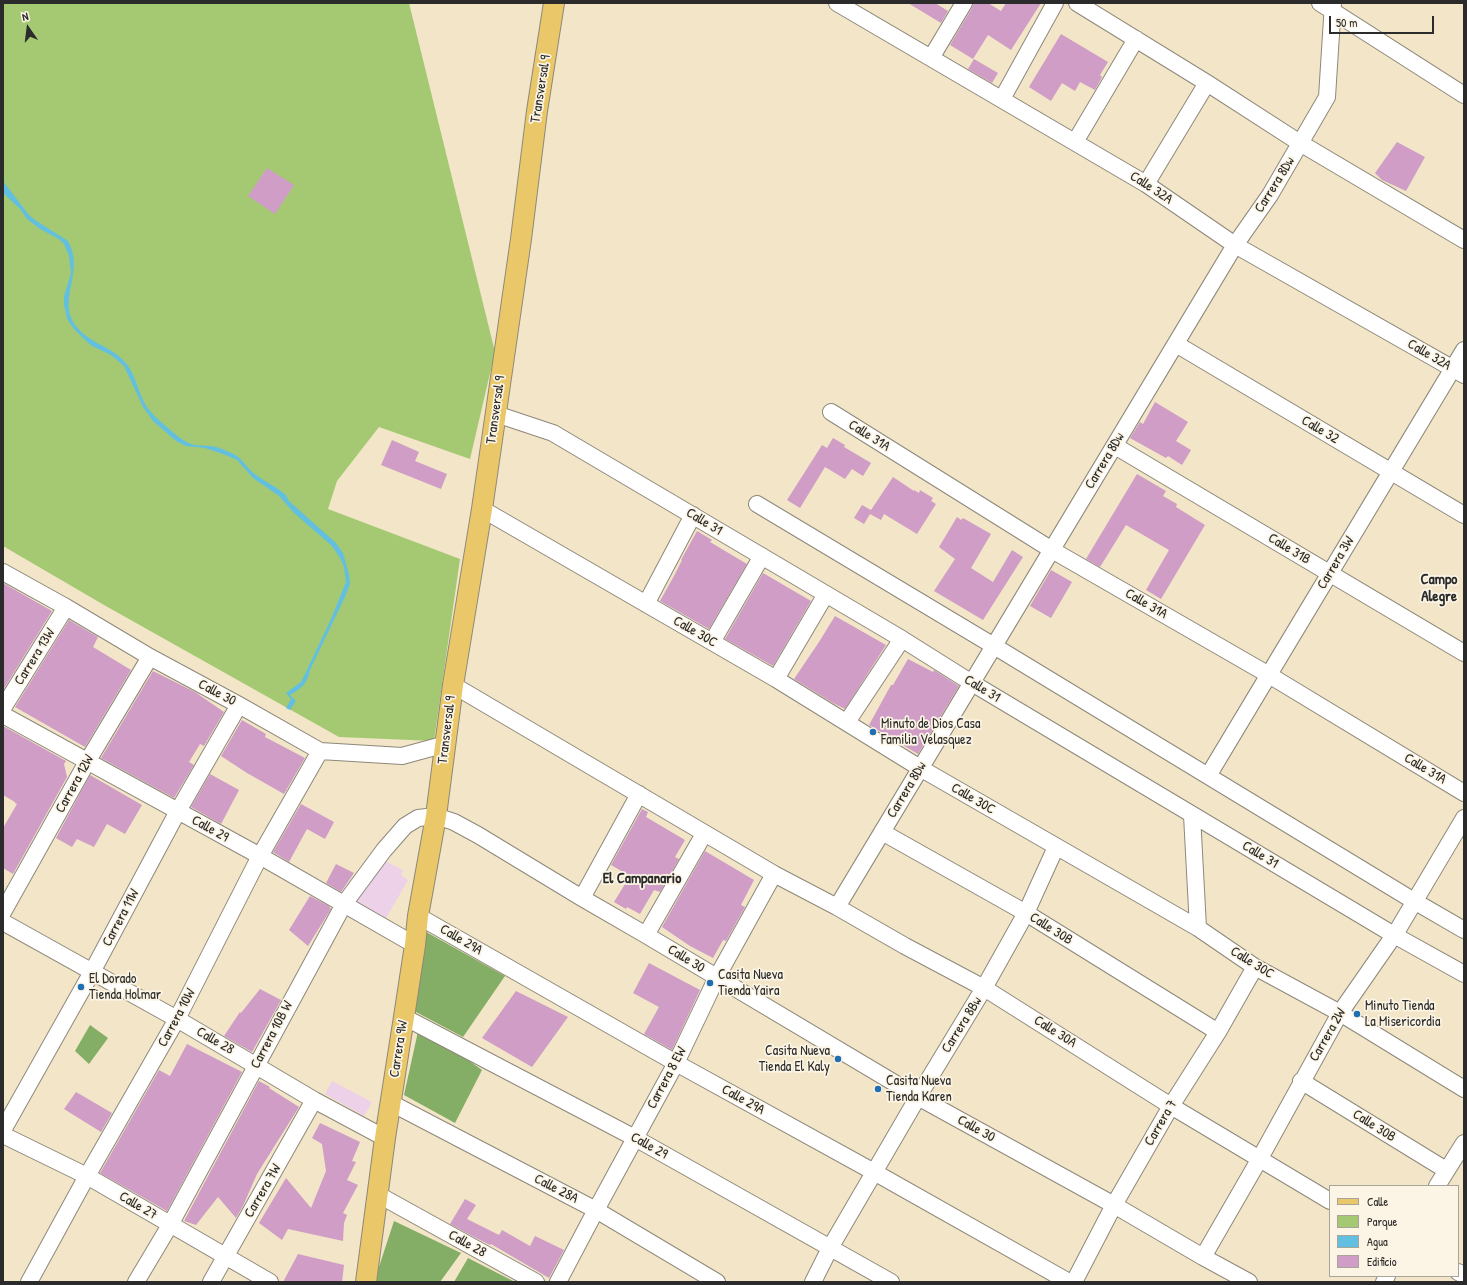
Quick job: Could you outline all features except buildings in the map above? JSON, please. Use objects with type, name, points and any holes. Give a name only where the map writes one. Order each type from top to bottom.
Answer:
[{"type":"main road","name":"Transversal 9","points":[[436,816],[453,685],[482,509],[521,239],[537,111],[554,3]]},
{"type":"main road","name":"Carrera 9W","points":[[366,1282],[377,1194],[415,945],[418,916],[436,816]]},
{"type":"street","name":"Calle 32A","points":[[837,3],[1146,184],[1235,246],[1458,372]]},
{"type":"street","points":[[931,58],[964,3]]},
{"type":"street","points":[[1002,99],[1056,3]]},
{"type":"street","points":[[1077,3],[1207,83],[1300,143],[1464,240]]},
{"type":"street","points":[[1328,6],[1464,96]]},
{"type":"street","name":"Carrera 8Dw","points":[[836,907],[1235,246],[1270,195],[1327,97],[1328,6]]},
{"type":"street","points":[[1075,142],[1136,39]]},
{"type":"street","points":[[1146,184],[1207,83]]},
{"type":"street","name":"Calle 32","points":[[1176,344],[1464,515]]},
{"type":"street","name":"Carrera 3W","points":[[1208,776],[1391,472],[1458,372],[1464,350]]},
{"type":"street","name":"Calle 31A","points":[[831,412],[1052,550],[1269,675],[1464,792]]},
{"type":"street","name":"Calle 31","points":[[496,414],[553,433],[902,639],[972,683],[1394,935],[1464,974]]},
{"type":"street","name":"Calle 31B","points":[[1115,446],[1464,653]]},
{"type":"street","points":[[757,504],[1464,930]]},
{"type":"street","name":"Calle 30C","points":[[482,509],[776,679],[920,768],[1198,928],[1255,967],[1340,1013],[1464,1089]]},
{"type":"street","points":[[646,604],[693,515]]},
{"type":"street","points":[[712,642],[762,556]]},
{"type":"street","name":"Calle 30","points":[[3,572],[66,607],[150,657],[320,751],[402,756],[446,744]]},
{"type":"street","points":[[776,679],[826,594]]},
{"type":"street","name":"Carrera 13W","points":[[3,708],[66,607]]},
{"type":"street","points":[[847,722],[902,639]]},
{"type":"street","name":"Carrera 12W","points":[[3,912],[87,762],[150,657]]},
{"type":"street","name":"Calle 30A","points":[[453,685],[774,874],[984,988],[1171,1106],[1259,1160],[1329,1200]]},
{"type":"street","name":"Carrera 11W","points":[[3,1130],[92,972],[178,811],[239,705]]},
{"type":"street","name":"Calle 29","points":[[3,714],[87,762],[260,856],[415,945]]},
{"type":"street","name":"Carrera 10W","points":[[29,1282],[87,1176],[177,1019],[260,856],[320,751]]},
{"type":"street","points":[[582,898],[639,794]]},
{"type":"street","points":[[1192,815],[1198,928]]},
{"type":"street","name":"Calle 30","points":[[436,816],[454,822],[478,835],[918,1097],[1114,1205],[1249,1282]]},
{"type":"street","name":"Carrera 10B W","points":[[136,1282],[170,1225],[344,904],[384,850],[405,826],[418,818],[436,816]]},
{"type":"street","name":"Carrera 2W","points":[[1203,1257],[1259,1160],[1301,1081],[1340,1013],[1394,935],[1464,818]]},
{"type":"street","name":"Calle 30B","points":[[882,832],[1026,913],[1218,1032]]},
{"type":"street","points":[[646,935],[704,834]]},
{"type":"street","name":"Carrera 8Bw","points":[[813,1282],[830,1248],[918,1097],[984,988],[1026,913],[1056,847]]},
{"type":"street","name":"Carrera 8 EW","points":[[558,1282],[634,1138],[676,1063],[717,977],[774,874]]},
{"type":"street","name":"Calle 29A","points":[[418,916],[676,1063],[1069,1282]]},
{"type":"street","name":"Calle 28","points":[[3,922],[177,1019],[314,1100],[385,1138]]},
{"type":"street","name":"Carrera 7","points":[[1074,1282],[1114,1205],[1171,1106],[1218,1032],[1255,967]]},
{"type":"street","name":"Calle 29","points":[[404,1017],[634,1138],[890,1282]]},
{"type":"street","name":"Calle 30B","points":[[1301,1081],[1446,1170]]},
{"type":"street","name":"Carrera 7W","points":[[211,1282],[314,1100]]},
{"type":"street","name":"Calle 28A","points":[[391,1103],[596,1210],[717,1282]]},
{"type":"street","name":"Calle 27","points":[[3,1135],[87,1176],[270,1282]]},
{"type":"street","points":[[1437,1185],[1464,1143]]},
{"type":"street","name":"Calle 28","points":[[377,1194],[536,1282]]},
{"type":"shaded area","points":[[381,859],[403,870],[401,875],[408,880],[385,920],[354,902]]},
{"type":"shaded area","points":[[332,1081],[372,1102],[364,1116],[325,1094]]},
{"type":"green space","points":[[3,3],[409,3],[495,352],[470,459],[379,427],[337,481],[328,509],[460,559],[434,741],[339,737],[104,605],[3,546]]},
{"type":"green space","points":[[419,928],[505,976],[463,1037],[416,1012],[407,1012]]},
{"type":"green space","points":[[418,1024],[482,1070],[455,1123],[404,1095],[417,1036]]},
{"type":"green space","points":[[90,1025],[108,1038],[89,1064],[75,1051]]},
{"type":"green space","points":[[394,1221],[461,1253],[440,1282],[374,1282]]},
{"type":"green space","points":[[468,1258],[515,1282],[454,1282]]},
{"type":"water","points":[[3,181],[29,215],[68,241],[74,263],[69,304],[70,314],[74,323],[85,335],[116,354],[126,363],[130,368],[146,406],[152,413],[173,433],[188,443],[216,447],[234,454],[241,459],[252,472],[286,495],[289,501],[336,543],[343,553],[349,574],[350,584],[310,670],[306,682],[301,688],[290,695],[296,701],[290,710],[286,708],[291,699],[286,693],[301,682],[331,619],[346,582],[344,567],[340,558],[332,546],[294,513],[279,496],[253,478],[237,460],[205,448],[186,446],[176,441],[153,421],[143,407],[124,366],[111,355],[92,346],[74,329],[67,319],[64,296],[71,273],[69,256],[64,244],[59,239],[40,229],[27,219],[20,209],[4,194]]},
{"type":"place","name":"Minuto de Dios Casa Familia Velasquez","points":[[873,732]]},
{"type":"place","name":"Casita Nueva Tienda Yaira","points":[[710,983]]},
{"type":"place","name":"El Dorado Tienda Holmar","points":[[81,987]]},
{"type":"place","name":"Minuto Tienda La Misericordia","points":[[1357,1014]]},
{"type":"place","name":"Casita Nueva Tienda El Kaly","points":[[838,1059]]},
{"type":"place","name":"Casita Nueva Tienda Karen","points":[[878,1089]]},
{"type":"district","name":"Campo Alegre","points":[[1439,588]]},
{"type":"district","name":"El Campanario","points":[[642,879]]}]
